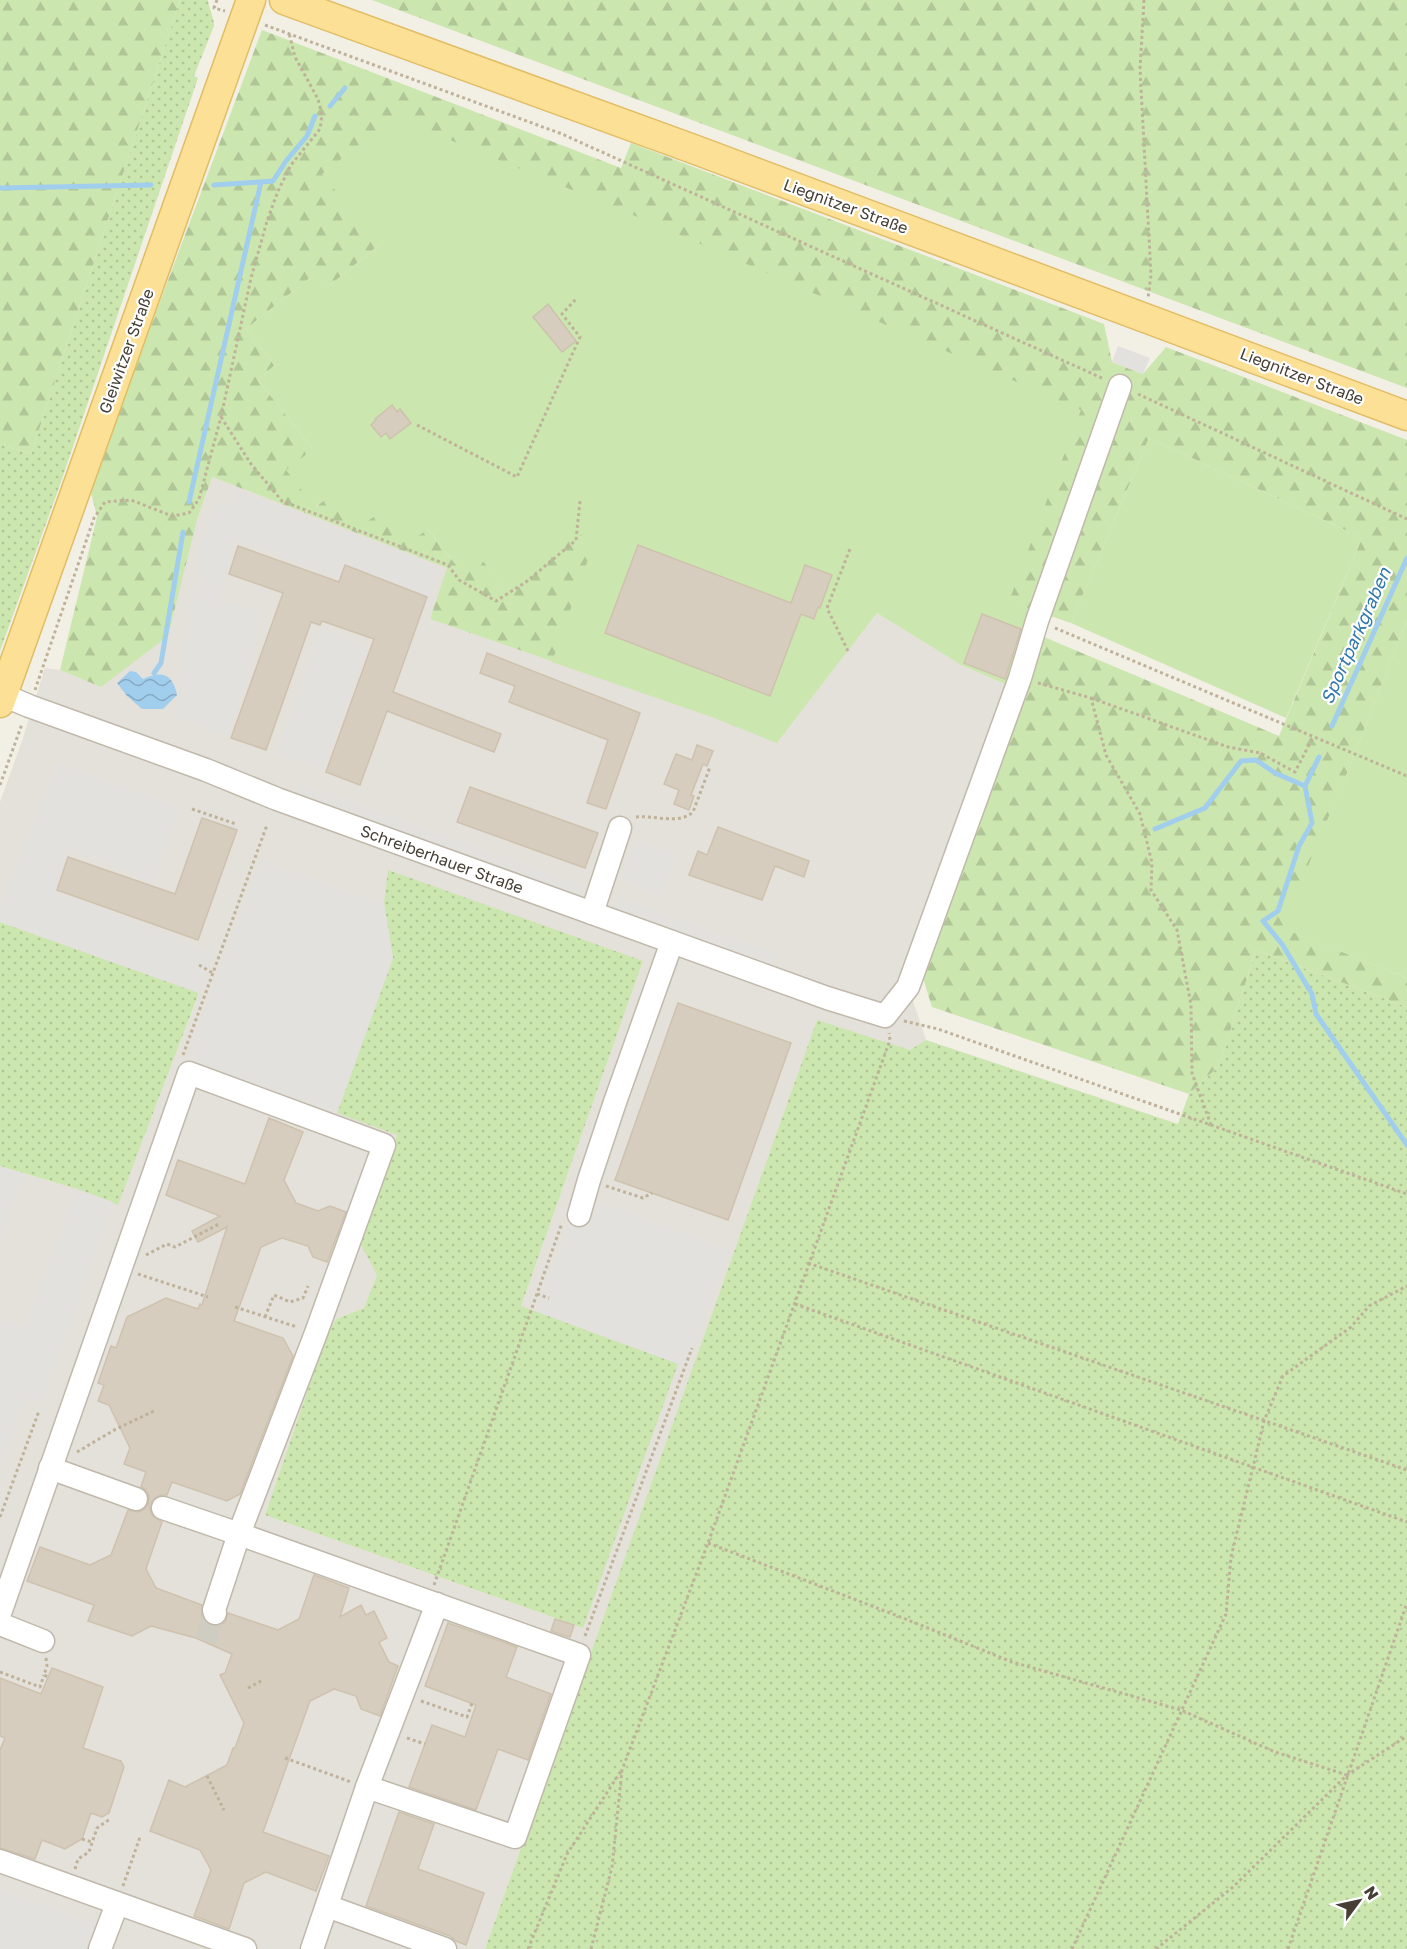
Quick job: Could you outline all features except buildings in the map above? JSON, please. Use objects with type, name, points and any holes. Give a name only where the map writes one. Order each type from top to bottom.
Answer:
[{"type":"main road","name":"Gleiwitzer Straße","points":[[1,699],[251,0]]},
{"type":"main road","name":"Liegnitzer Straße","points":[[284,0],[696,150],[1407,416]]},
{"type":"street","points":[[885,1016],[908,987],[1020,678],[1037,621],[1120,386]]},
{"type":"street","name":"Schreiberhauer Straße","points":[[1,699],[29,706],[206,770],[359,829],[827,999],[885,1016]]},
{"type":"street","points":[[592,913],[620,828]]},
{"type":"street","points":[[579,1215],[604,1135],[672,942]]},
{"type":"street","points":[[0,1614],[4,1590],[50,1468],[189,1073],[384,1145],[316,1333],[239,1534],[215,1611]]},
{"type":"street","points":[[50,1468],[136,1499]]},
{"type":"street","points":[[163,1508],[579,1655],[515,1837],[366,1788]]},
{"type":"street","points":[[312,1949],[366,1788],[402,1695],[433,1602]]},
{"type":"street","points":[[0,1624],[45,1650]]},
{"type":"street","points":[[0,1861],[245,1949]]},
{"type":"street","points":[[100,1949],[117,1904]]},
{"type":"street","points":[[327,1906],[445,1949]]},
{"type":"path","points":[[1144,0],[1140,69],[1151,275],[1146,318]]},
{"type":"path","points":[[277,30],[562,134],[1120,386],[1407,519]]},
{"type":"path","points":[[0,785],[94,518],[105,502],[130,500],[172,516],[189,513],[199,499],[221,417],[251,278],[267,221],[278,190],[291,165],[320,129],[322,115],[318,99],[295,57],[289,33]]},
{"type":"path","points":[[417,425],[518,477],[580,337],[562,314],[576,299]]},
{"type":"path","points":[[221,417],[251,464],[282,501],[448,564],[459,580],[496,602],[526,582],[576,540],[580,501]]},
{"type":"path","points":[[848,651],[827,608],[850,549]]},
{"type":"path","points":[[1037,621],[1407,776]]},
{"type":"path","points":[[1020,678],[1091,698],[1228,747],[1260,753],[1295,772],[1313,737]]},
{"type":"path","points":[[1091,698],[1106,756],[1140,814],[1152,863],[1151,890],[1177,930],[1191,1005],[1192,1073],[1211,1125]]},
{"type":"path","points":[[620,828],[637,817],[678,819],[689,816],[693,812],[710,767]]},
{"type":"path","points":[[192,809],[236,824]]},
{"type":"path","points":[[189,1073],[182,1059],[267,825]]},
{"type":"path","points":[[199,965],[213,973]]},
{"type":"path","points":[[528,1949],[567,1854],[622,1770],[708,1543],[890,1040],[885,1016],[938,1029],[1407,1194]]},
{"type":"path","points":[[121,1268],[167,1244],[175,1247],[221,1223]]},
{"type":"path","points":[[808,1263],[1407,1470]]},
{"type":"path","points":[[121,1268],[207,1297]]},
{"type":"path","points":[[265,1317],[274,1295],[290,1302],[303,1298],[308,1286]]},
{"type":"path","points":[[1072,1949],[1226,1614],[1231,1557],[1264,1421],[1283,1376],[1351,1327],[1370,1306],[1407,1286]]},
{"type":"path","points":[[433,1602],[436,1576],[536,1294],[549,1298]]},
{"type":"path","points":[[795,1304],[1407,1522]]},
{"type":"path","points":[[235,1307],[316,1333]]},
{"type":"path","points":[[579,1655],[692,1348]]},
{"type":"path","points":[[0,1517],[39,1411]]},
{"type":"path","points":[[50,1468],[116,1429],[154,1411]]},
{"type":"path","points":[[708,1543],[1012,1662],[1181,1710],[1275,1752],[1347,1775]]},
{"type":"path","points":[[1288,1949],[1407,1603]]},
{"type":"path","points":[[0,1672],[40,1687],[46,1676],[45,1650]]},
{"type":"path","points":[[248,1688],[263,1680]]},
{"type":"path","points":[[402,1695],[467,1717],[472,1704]]},
{"type":"path","points":[[1156,1949],[1233,1887],[1347,1775],[1407,1736]]},
{"type":"path","points":[[285,1758],[366,1788]]},
{"type":"path","points":[[591,1949],[612,1867],[622,1770]]},
{"type":"path","points":[[207,1776],[224,1809]]},
{"type":"path","points":[[69,1886],[78,1859],[89,1852],[97,1828],[110,1819]]},
{"type":"path","points":[[117,1904],[140,1837]]},
{"type":"path","points":[[82,1839],[92,1842]]},
{"type":"shaded area","points":[[1118,346],[1150,358],[1143,374],[1112,362]]},
{"type":"shaded area","points":[[212,477],[448,568],[430,619],[712,717],[777,743],[877,613],[961,665],[1007,685],[904,974],[926,1040],[910,1050],[817,1021],[485,1949],[0,1949],[0,1166],[118,1204],[199,994],[0,922],[0,802],[45,668],[60,670],[101,687],[197,520]],"holes":[[[643,961],[521,1306],[583,1628],[265,1515],[326,1337],[336,1319],[364,1308],[377,1275],[362,1245],[397,1134]]]},
{"type":"shaded area","points":[[233,489],[438,567],[425,612],[233,539],[218,602],[261,610],[248,681],[229,735],[173,716],[204,537],[216,501],[227,505]]},
{"type":"shaded area","points":[[322,629],[369,646],[323,770],[277,754]]},
{"type":"shaded area","points":[[57,763],[180,807],[153,882],[69,849],[55,891],[213,952],[199,993],[0,922],[0,906]]},
{"type":"shaded area","points":[[303,784],[582,885],[578,896],[299,795]]},
{"type":"shaded area","points":[[635,839],[676,854],[661,896],[621,881]]},
{"type":"shaded area","points":[[261,860],[384,903],[393,958],[337,1113],[197,1063],[193,1042]]},
{"type":"shaded area","points":[[621,899],[775,953],[771,965],[617,910]]},
{"type":"shaded area","points":[[0,1166],[24,1174],[0,1241]]},
{"type":"shaded area","points":[[77,1189],[113,1202],[42,1401],[26,1396],[0,1465],[0,1319],[24,1327]]},
{"type":"shaded area","points":[[580,1194],[729,1250],[687,1367],[538,1312]]},
{"type":"shaded area","points":[[0,1889],[103,1926],[96,1949],[0,1949]]},
{"type":"green space","points":[[0,0],[180,0],[31,454],[0,444]]},
{"type":"green space","points":[[180,0],[208,0],[214,26],[194,76],[198,78],[61,482],[0,651],[0,444],[31,454]]},
{"type":"green space","points":[[372,0],[1407,0],[1407,388]]},
{"type":"green space","points":[[262,30],[621,168],[631,143],[1104,324],[1112,362],[1143,374],[1166,347],[1407,440],[1407,620],[1283,928],[1407,978],[1407,1007],[1256,950],[1219,1066],[1189,1094],[932,1007],[923,978],[1044,637],[1279,736],[1362,538],[1149,438],[1071,623],[1009,602],[706,247],[777,743],[712,717],[430,619],[447,568],[212,477],[197,520],[168,636],[101,687],[60,670],[97,517],[90,488]],"holes":[[[379,245],[502,586],[476,551],[457,566],[427,528],[384,509],[336,490],[316,507],[313,449],[258,380],[275,365],[246,329],[316,273],[328,287]]]},
{"type":"green space","points":[[394,117],[650,222],[1081,410],[1009,601],[1035,611],[1007,685],[961,665],[877,613],[777,743],[712,717],[552,662],[593,545],[574,529],[502,586],[476,552],[457,566],[428,529],[410,542],[384,509],[364,524],[336,491],[315,507],[286,470],[313,449],[258,380],[275,365],[246,329],[317,272],[328,287],[379,245],[322,174]]},
{"type":"green space","points":[[1149,438],[1362,538],[1286,718],[1071,623]]},
{"type":"green space","points":[[1407,620],[1407,978],[1282,928],[1350,766]]},
{"type":"green space","points":[[388,870],[643,961],[521,1306],[678,1364],[583,1628],[265,1515],[326,1337],[336,1319],[364,1308],[377,1275],[361,1245],[397,1135],[337,1113],[393,958],[384,903]]},
{"type":"green space","points":[[0,922],[199,993],[118,1205],[77,1189],[0,1166]]},
{"type":"green space","points":[[1256,950],[1407,1007],[1407,1949],[485,1949],[817,1020],[910,1050],[926,1040],[1178,1124],[1189,1094],[1219,1066]]},
{"type":"water","points":[[130,671],[136,672],[143,679],[156,675],[166,676],[173,682],[177,695],[163,709],[142,709],[127,696],[117,683]]},
{"type":"waterway","points":[[330,106],[345,88]]},
{"type":"waterway","points":[[189,502],[261,182],[273,181],[307,136],[315,116]]},
{"type":"waterway","points":[[214,185],[261,182]]},
{"type":"waterway","points":[[0,188],[151,185]]},
{"type":"waterway","points":[[154,673],[161,663],[183,532]]},
{"type":"waterway","name":"Sportparkgraben","points":[[1332,726],[1407,558]]},
{"type":"waterway","name":"Sportparkgraben","points":[[1319,757],[1305,786],[1312,823],[1299,846],[1278,911],[1263,921],[1282,944],[1312,994],[1316,1014],[1407,1145]]},
{"type":"waterway","points":[[1155,829],[1205,808],[1241,761],[1256,760],[1275,773],[1305,786]]},
{"type":"tunnel","points":[[205,1641],[215,1613]]}]
